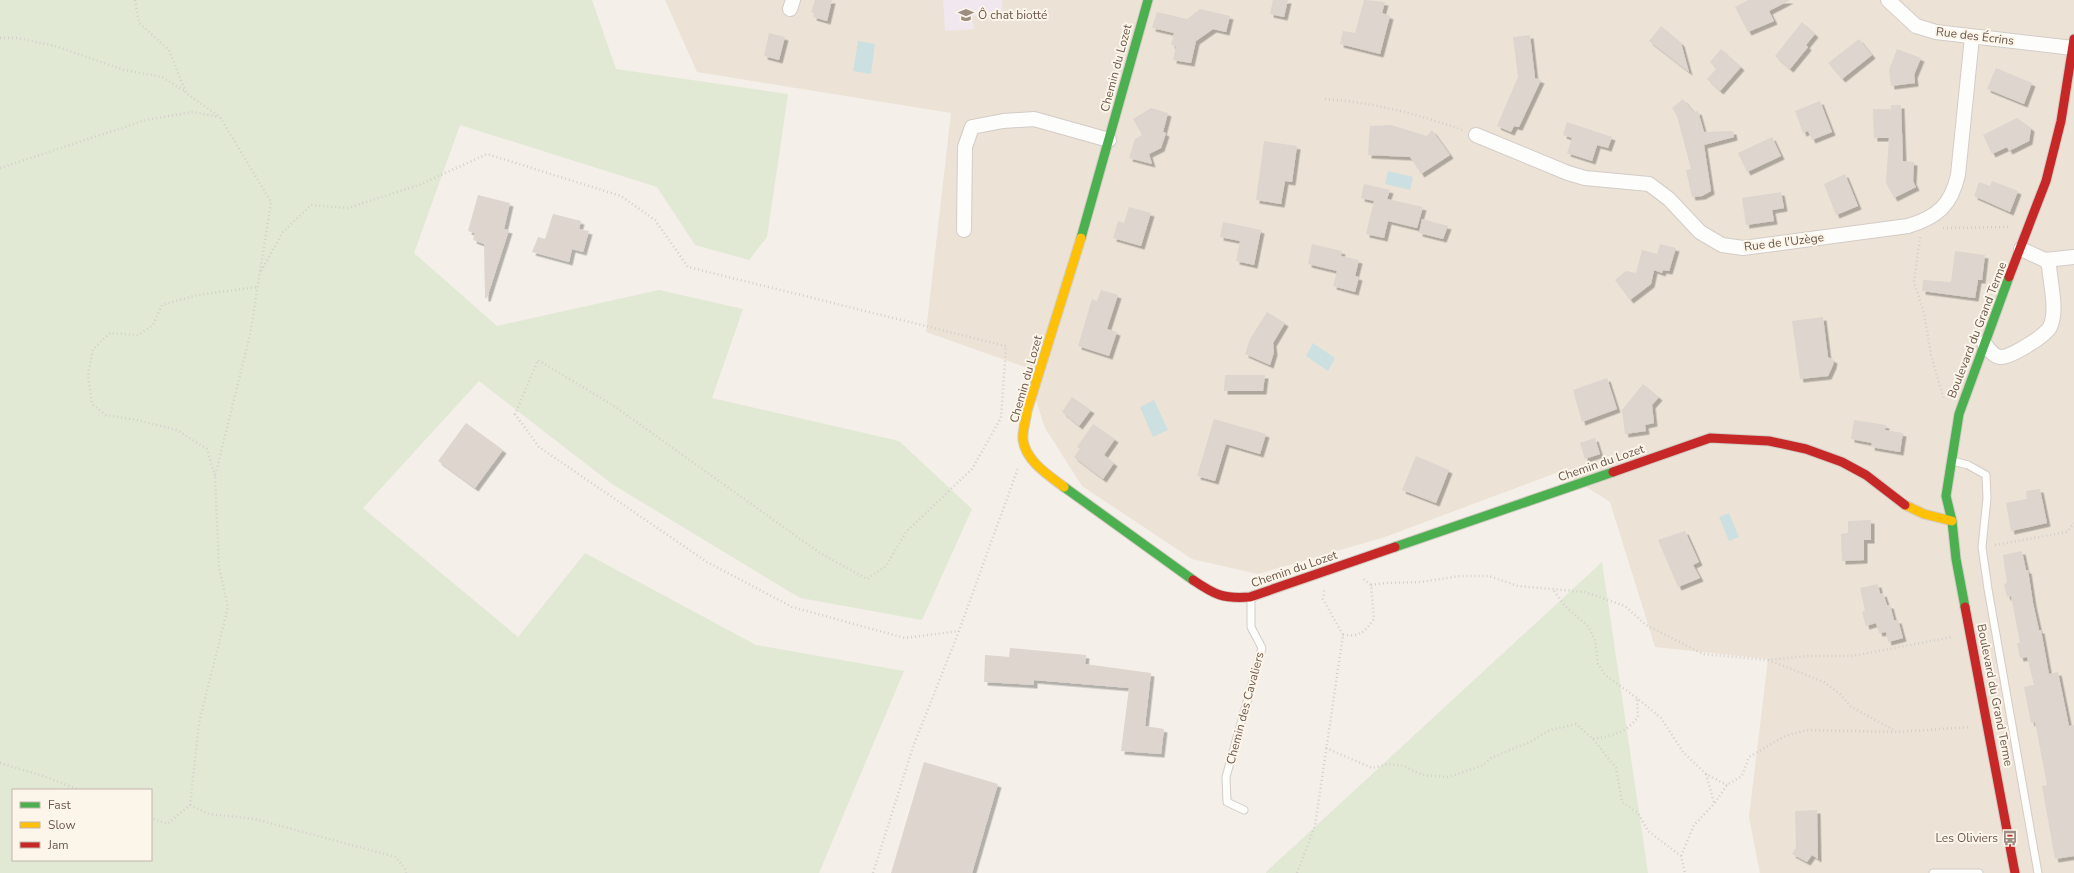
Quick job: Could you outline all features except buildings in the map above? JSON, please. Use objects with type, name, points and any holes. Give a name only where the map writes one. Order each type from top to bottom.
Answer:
[{"type":"street","name":"Chemin du Lozet","points":[[1148,0],[1078,249],[1023,427],[1026,449],[1040,469],[1069,493],[1213,594],[1233,598],[1250,597],[1710,438],[1743,439],[1793,444],[1841,461],[1861,472],[1909,507],[1928,516],[1952,521]]},
{"type":"street","name":"Rue des Écrins","points":[[1888,0],[1916,26],[1936,32],[1972,37],[2073,43]]},
{"type":"street","name":"Rue de l'Uzège","points":[[1476,135],[1568,173],[1585,178],[1648,184],[1669,199],[1700,232],[1722,245],[1743,248],[1908,226],[1922,222],[1934,216],[1945,205],[1954,192],[1958,175],[1972,37]]},
{"type":"street","name":"Boulevard du Grand Terme","points":[[2050,197],[2055,153],[2073,43]]},
{"type":"street","points":[[964,230],[965,147],[972,127],[1003,121],[1034,119],[1109,140]]},
{"type":"street","name":"Boulevard du Grand Terme","points":[[2015,873],[1956,559],[1952,521],[1946,496],[1950,461],[1959,414],[1991,351],[2033,255],[2028,230],[2055,153]]},
{"type":"street","points":[[2033,255],[2074,257]]},
{"type":"street","points":[[1991,351],[2001,357],[2010,355],[2043,336],[2050,326],[2053,309],[2049,265],[2033,255]]},
{"type":"street","points":[[1961,467],[1966,432]]},
{"type":"street","name":"Boulevard du Grand Terme","points":[[1952,521],[1957,507]]},
{"type":"lane","points":[[1950,461],[1961,467],[1978,470],[1986,476],[1987,498],[1982,547],[1989,597],[2038,873]]},
{"type":"lane","name":"Chemin des Cavaliers","points":[[1244,810],[1227,802],[1226,777],[1262,648],[1252,627],[1250,597]]},
{"type":"lane","points":[[1932,873],[1979,873]]},
{"type":"path","points":[[134,0],[139,23],[169,50],[186,93]]},
{"type":"path","points":[[0,38],[18,38],[55,46],[124,70],[162,78],[220,117],[272,202],[250,335],[215,476]]},
{"type":"path","points":[[1325,99],[1355,101],[1440,121],[1476,135]]},
{"type":"path","points":[[0,168],[146,120],[192,112],[220,117]]},
{"type":"path","points":[[261,271],[283,232],[311,205],[348,208],[420,185],[487,154],[621,196],[655,220],[688,267],[1006,346],[1001,418],[972,469],[906,532],[886,566],[867,579],[820,553],[614,406],[538,360],[515,414],[539,447],[707,562],[792,607],[905,638],[959,631]]},
{"type":"path","points":[[1959,414],[1947,409],[1931,355],[1924,312],[1914,282],[1922,222],[1942,228],[2013,227],[2028,230]]},
{"type":"path","points":[[152,818],[166,824],[190,805],[199,723],[228,607],[219,567],[215,476],[207,449],[177,430],[137,420],[106,415],[92,404],[88,374],[93,348],[110,333],[138,335],[152,325],[162,305],[197,295],[258,287]]},
{"type":"path","points":[[873,873],[913,748],[959,631],[1009,490],[1026,449]]},
{"type":"path","points":[[1982,547],[2067,532],[2074,523]]},
{"type":"path","points":[[1339,566],[1345,571],[1356,574],[1371,585],[1421,582],[1460,576],[1489,576],[1518,586],[1554,591],[1585,592],[1625,606],[1646,625],[1703,654],[1768,660],[1806,656],[1852,656],[1971,634]]},
{"type":"path","points":[[1297,873],[1315,826],[1343,635],[1323,599],[1325,571]]},
{"type":"path","points":[[1343,635],[1354,636],[1366,630],[1374,619],[1371,585]]},
{"type":"path","points":[[1554,591],[1565,606],[1588,626],[1595,640],[1598,664],[1605,675],[1637,698],[1660,718],[1683,752],[1706,774],[1726,785]]},
{"type":"path","points":[[1768,660],[1824,682],[1840,694],[1850,708],[1897,732]]},
{"type":"path","points":[[1592,739],[1614,735],[1630,727],[1638,717],[1637,698]]},
{"type":"path","points":[[1326,748],[1372,768],[1389,764],[1404,766],[1422,775],[1448,777],[1484,765],[1491,758],[1532,740],[1550,730],[1576,724],[1592,739],[1616,768],[1622,802],[1638,813],[1648,831],[1681,856]]},
{"type":"path","points":[[1685,873],[1681,856],[1694,825],[1714,804],[1726,785],[1742,776],[1748,757],[1785,736],[1807,730],[1897,732],[1988,726]]},
{"type":"path","points":[[0,763],[40,774],[78,789]]},
{"type":"path","points":[[1706,774],[1714,804]]},
{"type":"path","points":[[190,805],[209,814],[255,819],[396,857],[405,869],[406,873]]},
{"type":"shaded area","points":[[665,0],[2074,0],[2074,873],[1760,873],[1749,817],[1768,659],[1655,647],[1610,502],[1561,471],[1385,537],[1258,574],[1192,559],[1082,486],[1045,428],[1025,367],[926,332],[951,113],[697,72]]},
{"type":"shaded area","name":"Ô chat biotté","points":[[943,0],[1002,0],[1003,14],[972,16],[974,29],[945,31]]},
{"type":"shaded area","points":[[858,41],[875,44],[871,74],[853,71]]},
{"type":"shaded area","points":[[1388,171],[1413,177],[1410,190],[1385,184]]},
{"type":"shaded area","points":[[1313,343],[1335,358],[1328,371],[1306,356]]},
{"type":"shaded area","points":[[1154,400],[1168,430],[1153,437],[1140,407]]},
{"type":"shaded area","points":[[1729,513],[1739,537],[1729,541],[1719,517]]},
{"type":"green space","points":[[0,0],[592,0],[616,69],[788,94],[767,237],[749,260],[695,245],[657,187],[460,125],[414,253],[497,326],[659,290],[743,309],[712,398],[899,441],[972,509],[922,620],[800,598],[612,484],[479,381],[363,508],[518,637],[585,553],[756,645],[904,671],[819,873],[0,873]]},
{"type":"green space","points":[[1602,562],[1648,873],[1266,873],[1266,872]]},
{"type":"traffic: fast","points":[[1081,238],[1148,0]]},
{"type":"traffic: fast","points":[[1965,607],[1956,559],[1952,521],[1946,496],[1959,414],[2009,277]]},
{"type":"traffic: fast","points":[[1395,547],[1613,472]]},
{"type":"traffic: fast","points":[[1064,487],[1193,580]]},
{"type":"traffic: slow","points":[[1064,487],[1039,467],[1028,455],[1023,440],[1023,433],[1027,411],[1081,238]]},
{"type":"traffic: slow","points":[[1905,505],[1924,514],[1952,521]]},
{"type":"traffic: jam","points":[[2009,277],[2046,181],[2061,121],[2074,39]]},
{"type":"traffic: jam","points":[[1613,472],[1710,438],[1769,441],[1806,449],[1842,462],[1866,475],[1905,505]]},
{"type":"traffic: jam","points":[[1193,580],[1220,595],[1250,597],[1395,547]]},
{"type":"traffic: jam","points":[[1965,607],[2015,873]]},
{"type":"place","name":"Ô chat biotté","points":[[966,15]]},
{"type":"place","name":"Les Oliviers","points":[[2010,838]]}]
